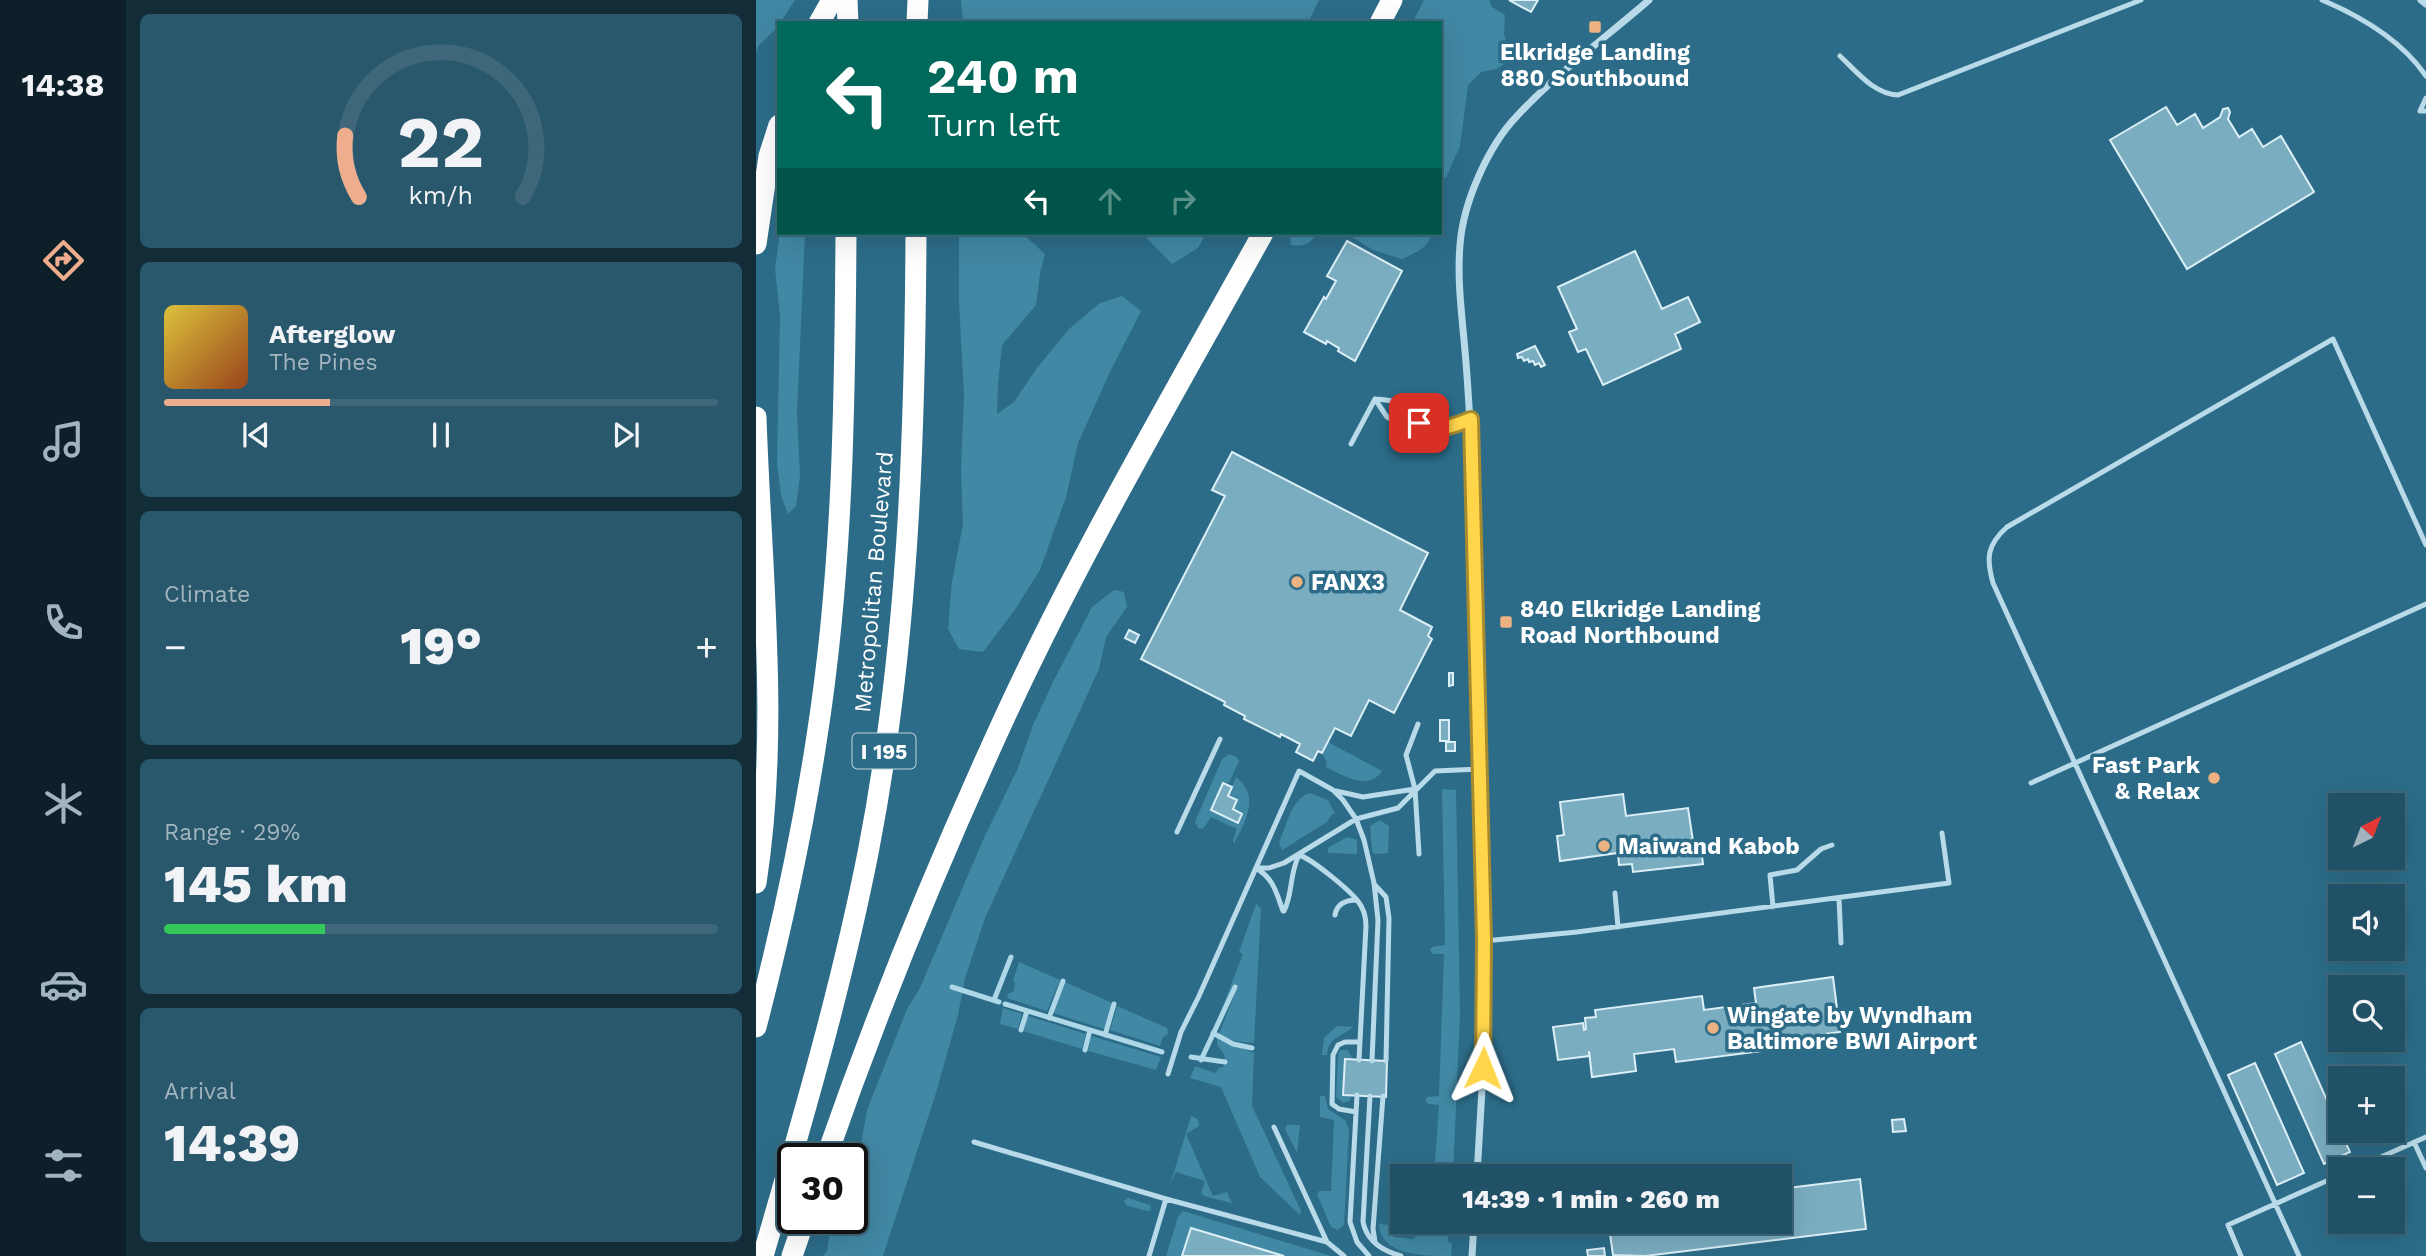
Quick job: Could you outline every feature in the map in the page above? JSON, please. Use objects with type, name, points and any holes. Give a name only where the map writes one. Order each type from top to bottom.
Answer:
[{"type":"highway","points":[[820,21],[832,0]]},
{"type":"highway","points":[[918,0],[918,21]]},
{"type":"highway","points":[[1381,21],[1392,0]]},
{"type":"highway","points":[[756,244],[769,156],[777,131]]},
{"type":"highway","name":"Metropolitan Boulevard","points":[[756,1027],[783,918],[800,832],[818,735],[828,647],[840,498],[846,235]]},
{"type":"highway","name":"Metropolitan Boulevard","points":[[763,1256],[833,1008],[868,850],[886,741],[899,639],[909,502],[915,367],[916,235]]},
{"type":"highway","points":[[832,1143],[908,939],[1009,708],[1116,499],[1262,235]]},
{"type":"highway","points":[[756,417],[768,659],[766,793],[756,883]]},
{"type":"highway","points":[[756,495],[760,517]]},
{"type":"highway","points":[[792,1256],[800,1234]]},
{"type":"street","points":[[1478,1164],[1484,1054],[1484,941],[1471,419],[1460,296],[1460,243],[1470,198],[1489,155],[1515,117],[1649,0]]},
{"type":"street","points":[[2421,0],[2426,4]]},
{"type":"street","points":[[1472,1256],[1473,1234]]},
{"type":"lane","points":[[1840,56],[1879,90],[1899,96],[2141,0]]},
{"type":"lane","points":[[2322,0],[2376,29],[2399,47],[2426,76]]},
{"type":"lane","points":[[2426,98],[2420,111],[2426,111]]},
{"type":"lane","points":[[2299,1256],[1993,583],[1988,565],[1991,547],[1996,537],[2007,527],[2333,339],[2426,545]]},
{"type":"lane","points":[[1375,399],[1394,400],[1412,411],[1419,423],[1429,429],[1450,427],[1471,419]]},
{"type":"lane","points":[[1375,399],[1387,417],[1404,426],[1419,423]]},
{"type":"lane","points":[[1351,444],[1375,399]]},
{"type":"lane","points":[[2031,783],[2426,604]]},
{"type":"lane","points":[[1418,724],[1406,755],[1415,789],[1419,854]]},
{"type":"lane","points":[[1177,832],[1220,739]]},
{"type":"lane","points":[[1256,868],[1269,868],[1299,855],[1356,820],[1398,808],[1435,771],[1480,769]]},
{"type":"lane","points":[[1168,1074],[1181,1032],[1298,771],[1333,790],[1363,797],[1415,789]]},
{"type":"lane","points":[[1333,790],[1356,820],[1364,840],[1366,858],[1374,883],[1378,920],[1372,1060]]},
{"type":"lane","points":[[1484,941],[1618,927],[1949,883],[1942,833]]},
{"type":"lane","points":[[1773,906],[1770,875],[1797,870],[1821,849],[1832,845]]},
{"type":"lane","points":[[1256,868],[1276,887],[1284,911],[1289,900],[1293,867],[1299,855]]},
{"type":"lane","points":[[1299,855],[1313,862],[1357,900],[1366,920],[1359,1060]]},
{"type":"lane","points":[[1374,883],[1386,897],[1389,918],[1385,1061]]},
{"type":"lane","points":[[1615,893],[1618,927]]},
{"type":"lane","points":[[1839,898],[1842,943]]},
{"type":"lane","points":[[1335,915],[1344,902],[1357,900]]},
{"type":"lane","points":[[1356,1112],[1339,1109],[1332,1104],[1331,1077],[1334,1049],[1345,1042],[1359,1042]]},
{"type":"lane","points":[[1357,1096],[1350,1222],[1357,1242],[1369,1256]]},
{"type":"lane","points":[[1370,1096],[1364,1228],[1376,1245],[1401,1256]]},
{"type":"lane","points":[[1376,1245],[1373,1229],[1383,1096]]},
{"type":"lane","points":[[1275,1127],[1327,1242]]},
{"type":"lane","points":[[2381,1157],[2426,1137]]},
{"type":"lane","points":[[974,1142],[1166,1199],[1327,1242],[1344,1256]]},
{"type":"lane","points":[[2414,1142],[2426,1168]]},
{"type":"lane","points":[[2241,1256],[2228,1225],[2328,1180]]},
{"type":"lane","points":[[1149,1256],[1166,1199]]},
{"type":"shaded area","points":[[756,0],[795,0],[782,21],[777,21],[777,28],[759,45],[756,52]]},
{"type":"shaded area","points":[[961,0],[1319,0],[1309,21],[963,21]]},
{"type":"shaded area","points":[[1424,0],[1489,0],[1492,7],[1505,15],[1504,34],[1511,59],[1497,69],[1481,72],[1468,85],[1460,146],[1446,178],[1442,176],[1442,21],[1413,21]]},
{"type":"shaded area","points":[[780,235],[805,235],[797,413],[800,476],[796,506],[788,514],[781,495],[777,464],[780,316],[775,268]]},
{"type":"shaded area","points":[[959,235],[1024,235],[1045,254],[1036,305],[1002,345],[997,414],[1014,402],[1069,329],[1100,303],[1122,296],[1141,311],[1078,443],[1066,497],[1040,570],[983,652],[959,649],[948,629],[952,582],[963,524],[961,471],[964,395]]},
{"type":"shaded area","points":[[1144,235],[1205,235],[1198,248],[1172,264]]},
{"type":"shaded area","points":[[1290,235],[1315,235],[1306,244],[1291,245]]},
{"type":"shaded area","points":[[1349,235],[1431,235],[1425,246],[1402,259],[1373,250]]},
{"type":"shaded area","points":[[1114,590],[1124,592],[1127,607],[1106,637],[1099,669],[985,918],[965,978],[958,1015],[935,1096],[883,1256],[823,1256],[827,1251],[830,1234],[868,1234],[868,1143],[861,1143],[867,1110],[907,1009],[920,988],[983,840],[1018,768],[1033,725],[1092,607]]},
{"type":"shaded area","points":[[1328,742],[1382,771],[1370,780],[1362,781],[1326,767],[1322,753]]},
{"type":"shaded area","points":[[1229,754],[1237,757],[1239,761],[1229,783],[1224,782],[1211,810],[1238,823],[1242,814],[1233,809],[1237,800],[1228,796],[1236,777],[1244,785],[1248,793],[1248,809],[1234,844],[1237,829],[1211,817],[1203,829],[1198,828],[1195,822],[1222,759]]},
{"type":"shaded area","points":[[1442,789],[1456,790],[1460,1012],[1454,1164],[1435,1164],[1439,1105],[1428,1104],[1425,1100],[1427,1097],[1439,1096],[1444,954],[1433,954],[1430,950],[1432,947],[1445,945]]},
{"type":"shaded area","points":[[1310,793],[1328,800],[1335,814],[1332,814],[1327,822],[1282,850],[1279,843],[1290,814],[1299,800]]},
{"type":"shaded area","points":[[1380,820],[1389,826],[1388,853],[1375,854],[1372,851],[1370,826]]},
{"type":"shaded area","points":[[1347,837],[1357,840],[1357,854],[1328,853],[1328,848]]},
{"type":"shaded area","points":[[1256,904],[1261,908],[1254,1043],[1233,1041],[1219,1034],[1237,988],[1233,986],[1218,1018],[1243,954],[1239,952]]},
{"type":"shaded area","points":[[1019,962],[1060,980],[1047,1011],[1007,998],[1008,994],[1014,991],[1013,981]]},
{"type":"shaded area","points":[[1065,982],[1112,1003],[1104,1029],[1053,1013]]},
{"type":"shaded area","points":[[1117,1006],[1167,1028],[1168,1034],[1163,1037],[1160,1046],[1110,1030]]},
{"type":"shaded area","points":[[1003,1008],[1022,1014],[1018,1029],[1000,1024]]},
{"type":"shaded area","points":[[1028,1016],[1086,1034],[1082,1049],[1023,1031]]},
{"type":"shaded area","points":[[1337,1026],[1353,1027],[1330,1044],[1327,1055],[1322,1055],[1324,1038]]},
{"type":"shaded area","points":[[1091,1036],[1161,1057],[1156,1070],[1088,1051]]},
{"type":"shaded area","points":[[1217,1038],[1254,1053],[1252,1106],[1301,1211],[1300,1215],[1260,1177],[1221,1087],[1190,1078],[1195,1066],[1215,1073],[1224,1066],[1225,1057],[1217,1045]]},
{"type":"shaded area","points":[[1340,1050],[1348,1050],[1353,1060],[1345,1060],[1343,1094],[1352,1095],[1349,1101],[1343,1103],[1336,1097]]},
{"type":"shaded area","points":[[1320,1096],[1325,1096],[1328,1109],[1345,1120],[1349,1129],[1344,1225],[1338,1230],[1331,1227],[1317,1194],[1319,1191],[1331,1191],[1334,1120],[1320,1117]]},
{"type":"shaded area","points":[[1191,1116],[1198,1119],[1199,1126],[1186,1134],[1213,1196],[1227,1192],[1232,1203],[1204,1196],[1201,1192],[1205,1181],[1176,1172],[1170,1185]]},
{"type":"shaded area","points":[[1287,1125],[1300,1125],[1297,1153],[1285,1129]]},
{"type":"shaded area","points":[[1128,1198],[1150,1205],[1151,1210],[1126,1205],[1124,1201]]},
{"type":"shaded area","points":[[1183,1211],[1331,1256],[1284,1256],[1191,1228],[1182,1256],[1166,1256],[1178,1217]]},
{"type":"shaded area","points":[[1379,1224],[1390,1225],[1390,1234],[1394,1234],[1394,1237],[1414,1239],[1417,1234],[1448,1234],[1448,1242],[1452,1243],[1451,1256],[1429,1256],[1396,1248],[1381,1235]]},
{"type":"building","points":[[1509,0],[1538,0],[1531,12]]},
{"type":"building","points":[[2166,107],[2177,125],[2195,114],[2203,128],[2220,117],[2223,109],[2228,108],[2228,119],[2239,137],[2252,129],[2263,147],[2281,136],[2314,192],[2187,269],[2110,140]]},
{"type":"building","points":[[1347,241],[1402,271],[1355,361],[1327,341],[1326,344],[1304,332],[1336,281],[1327,276]]},
{"type":"building","points":[[1635,251],[1662,309],[1688,297],[1700,322],[1675,334],[1681,349],[1603,385],[1586,349],[1578,352],[1569,332],[1577,329],[1558,287]]},
{"type":"building","points":[[1535,346],[1545,365],[1541,367],[1539,363],[1535,365],[1533,361],[1518,358],[1517,354]]},
{"type":"building","points":[[1400,409],[1408,414],[1404,420],[1397,416]]},
{"type":"building","name":"FANX3","points":[[1232,452],[1428,553],[1400,610],[1432,627],[1428,636],[1432,639],[1394,713],[1369,700],[1351,736],[1335,728],[1322,753],[1318,751],[1313,761],[1296,752],[1300,744],[1244,719],[1245,716],[1224,705],[1225,702],[1141,659],[1225,496],[1212,490]]},
{"type":"building","points":[[1129,630],[1139,635],[1135,643],[1125,638]]},
{"type":"building","points":[[1449,673],[1453,673],[1453,685],[1449,686]]},
{"type":"building","points":[[1440,720],[1449,720],[1449,741],[1440,741]]},
{"type":"building","points":[[1446,742],[1455,742],[1455,751],[1446,751]]},
{"type":"building","points":[[1223,783],[1232,787],[1228,796],[1237,800],[1233,809],[1242,814],[1238,823],[1211,810]]},
{"type":"building","points":[[1623,794],[1626,816],[1688,808],[1693,841],[1700,840],[1703,864],[1633,872],[1632,864],[1619,865],[1618,853],[1560,861],[1557,836],[1564,835],[1560,802]]},
{"type":"building","name":"Wingate by Wyndham Baltimore BWI Airport","points":[[1833,977],[1840,1032],[1762,1042],[1763,1051],[1676,1062],[1674,1049],[1634,1054],[1636,1071],[1592,1077],[1589,1051],[1589,1056],[1558,1060],[1553,1027],[1583,1023],[1584,1030],[1585,1018],[1596,1017],[1595,1010],[1702,996],[1704,1010],[1756,1003],[1754,988]]},
{"type":"building","points":[[2301,1042],[2328,1103],[2328,1143],[2346,1143],[2350,1152],[2339,1157],[2328,1157],[2328,1162],[2324,1164],[2275,1054]]},
{"type":"building","points":[[1345,1059],[1387,1061],[1386,1097],[1343,1095]]},
{"type":"building","points":[[2255,1063],[2304,1173],[2277,1185],[2228,1075]]},
{"type":"building","points":[[1904,1119],[1906,1131],[1893,1132],[1892,1120]]},
{"type":"building","points":[[1860,1179],[1866,1229],[1645,1256],[1613,1255],[1610,1234],[1792,1234],[1792,1188]]},
{"type":"building","points":[[1191,1228],[1284,1256],[1182,1256]]},
{"type":"building","points":[[1604,1248],[1605,1256],[1588,1256],[1587,1250]]},
{"type":"waterway","points":[[994,1000],[1011,957]]},
{"type":"waterway","points":[[1049,1018],[1063,981]]},
{"type":"waterway","points":[[952,987],[999,1002]]},
{"type":"waterway","points":[[1201,1060],[1235,987]]},
{"type":"waterway","points":[[1005,1004],[1162,1052]]},
{"type":"waterway","points":[[1105,1035],[1114,1004]]},
{"type":"waterway","points":[[1021,1030],[1027,1011]]},
{"type":"waterway","points":[[1085,1050],[1090,1030]]},
{"type":"waterway","points":[[1213,1033],[1233,1044],[1252,1048]]},
{"type":"waterway","points":[[1191,1057],[1225,1062]]},
{"type":"place","name":"Elkridge Landing 880 Southbound","points":[[1595,27]]},
{"type":"place","name":"FANX3","points":[[1297,582]]},
{"type":"place","name":"840 Elkridge Landing Road Northbound","points":[[1506,622]]},
{"type":"place","name":"Fast Park & Relax","points":[[2214,778]]},
{"type":"place","name":"Maiwand Kabob","points":[[1604,846]]},
{"type":"place","name":"Wingate by Wyndham Baltimore BWI Airport","points":[[1713,1028]]},
{"type":"route","points":[[1419,423],[1429,429],[1450,427],[1471,419],[1484,941],[1483,1068]]}]
